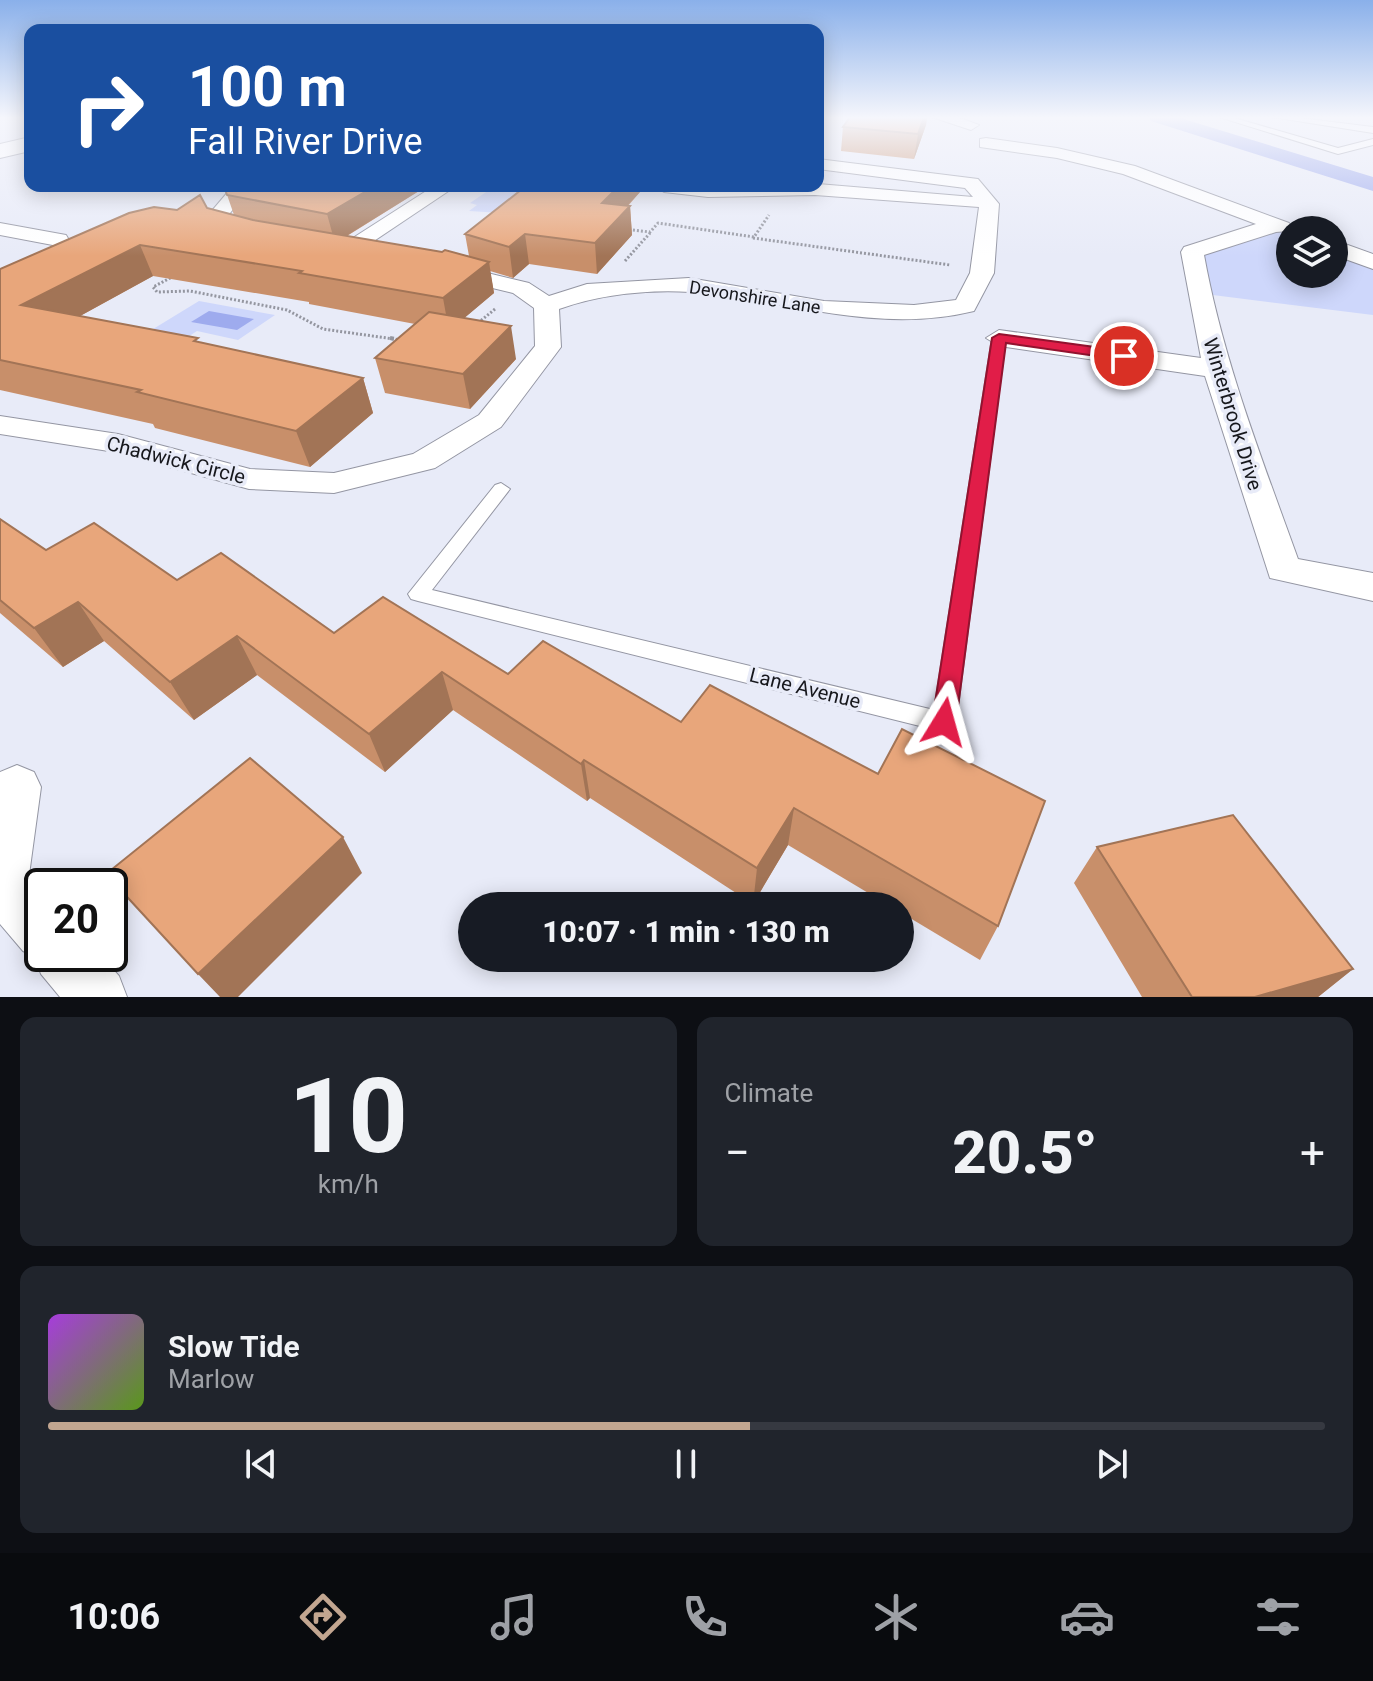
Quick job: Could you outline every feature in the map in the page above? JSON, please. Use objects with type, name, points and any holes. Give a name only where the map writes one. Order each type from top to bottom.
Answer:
[{"type":"street","points":[[1102,164],[1129,170],[1276,226]]},
{"type":"street","points":[[824,165],[971,183],[989,204],[983,269]]},
{"type":"street","points":[[197,216],[220,213],[238,192]]},
{"type":"street","points":[[342,252],[437,192]]},
{"type":"street","points":[[824,192],[989,204]]},
{"type":"street","points":[[220,213],[226,230],[278,244]]},
{"type":"street","points":[[0,229],[58,240]]},
{"type":"street","name":"Winterbrook Drive","points":[[1276,230],[1192,252],[1197,293],[1217,369],[1283,569],[1373,587]]},
{"type":"street","points":[[316,249],[372,257]]},
{"type":"street","points":[[1348,252],[1373,262]]},
{"type":"street","points":[[427,267],[533,296]]},
{"type":"street","name":"Devonshire Lane","points":[[533,296],[689,285],[824,308],[914,313],[965,306],[983,269]]},
{"type":"street","name":"Chadwick Circle","points":[[0,425],[118,443],[249,479],[334,483],[424,461],[490,421],[548,347],[533,296]]},
{"type":"street","points":[[999,338],[1217,369]]},
{"type":"street","points":[[17,787],[1,884],[24,911]]},
{"type":"street","points":[[76,972],[98,997]]},
{"type":"lane","name":"Lane Avenue","points":[[501,489],[418,594],[944,722],[999,338]]},
{"type":"path","points":[[784,192],[752,240],[983,269]]},
{"type":"path","points":[[623,228],[650,232],[658,223],[754,237]]},
{"type":"path","points":[[178,275],[153,287],[157,292],[190,291],[287,310],[323,329],[409,340]]},
{"type":"path","points":[[476,325],[533,296]]},
{"type":"shaded area","points":[[486,192],[550,192],[534,215],[469,211],[477,205],[470,203]]},
{"type":"shaded area","points":[[1276,225],[1276,288],[1348,288],[1348,252],[1373,262],[1373,315],[1197,293],[1192,252]]},
{"type":"shaded area","points":[[199,301],[275,315],[238,340],[197,331],[177,344],[140,337]]},
{"type":"water","points":[[209,311],[254,319],[237,330],[191,322]]},
{"type":"building","points":[[226,192],[365,192],[327,214],[227,195]]},
{"type":"building","points":[[518,192],[613,192],[602,203],[630,206],[595,243],[525,234],[509,247],[465,234]]},
{"type":"building","points":[[200,195],[207,208],[253,220],[442,252],[445,250],[489,262],[443,298],[140,245],[21,305],[198,338],[194,341],[363,378],[296,431],[137,392],[141,390],[0,360],[0,269],[129,213],[154,207],[177,210]]},
{"type":"building","points":[[429,312],[511,326],[463,374],[375,358]]},
{"type":"building","points":[[0,519],[46,550],[94,523],[177,580],[221,553],[334,633],[383,597],[508,674],[543,641],[681,722],[710,685],[878,774],[902,729],[1045,801],[998,926],[794,808],[757,868],[584,760],[581,764],[442,672],[369,734],[237,636],[170,682],[78,602],[34,628],[0,600]]},
{"type":"building","points":[[250,758],[343,837],[198,974],[128,898],[128,868],[113,868]]},
{"type":"building","points":[[1233,815],[1353,969],[1255,997],[1192,997],[1097,847]]},
{"type":"waterway","points":[[1307,164],[1373,184]]},
{"type":"route","points":[[944,722],[999,338],[1124,356]]}]
